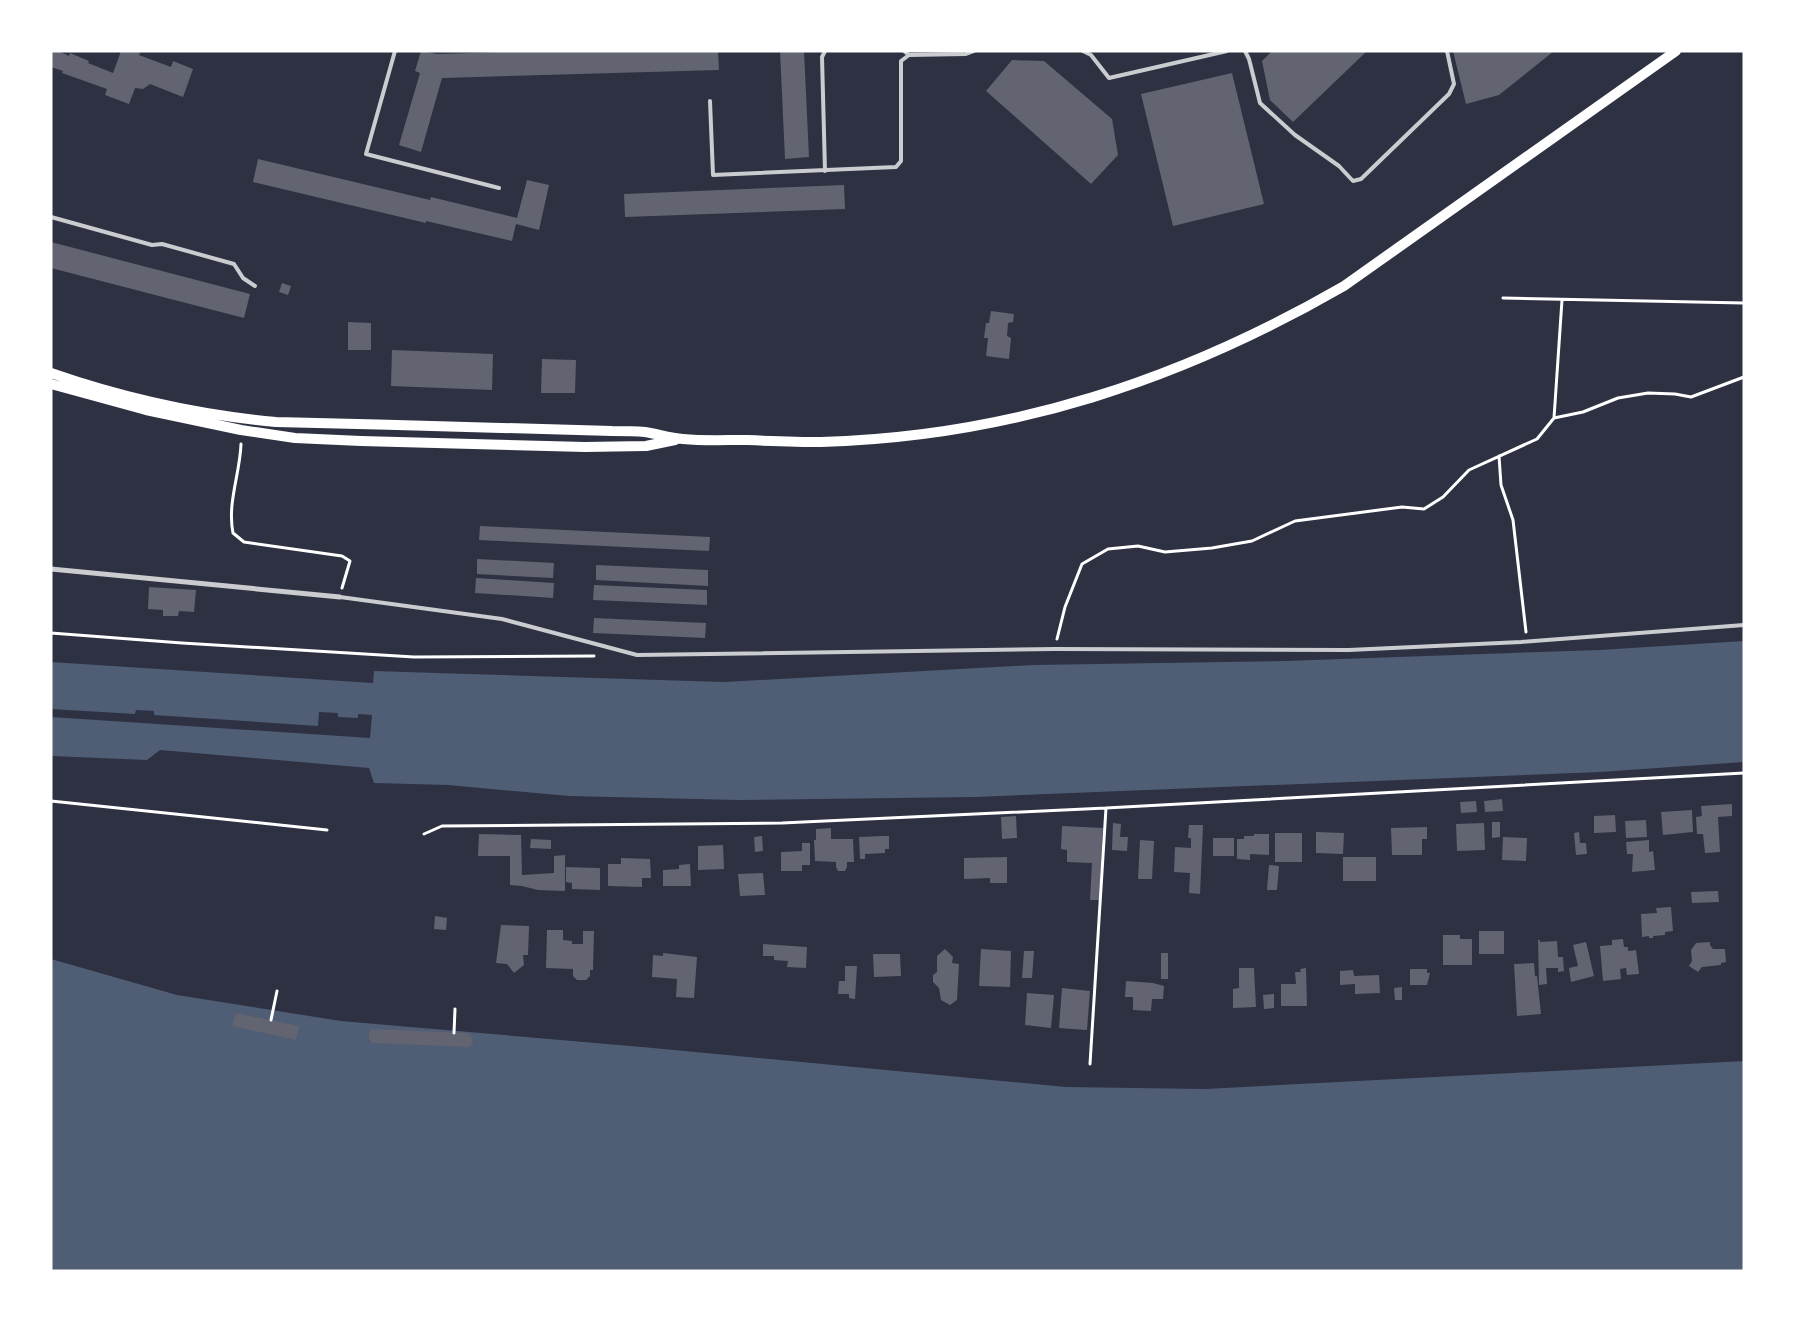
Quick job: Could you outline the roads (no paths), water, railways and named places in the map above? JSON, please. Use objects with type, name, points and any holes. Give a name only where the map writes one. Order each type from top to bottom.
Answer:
[{"type":"main road","points":[[51,373],[83,384],[148,401],[251,420],[276,422],[645,432],[681,439],[820,442],[874,439],[997,422],[1062,407],[1142,382],[1202,359],[1298,313],[1344,286],[1676,51]]},
{"type":"main road","points":[[51,384],[146,410],[241,430],[295,438],[585,447],[646,446],[681,439]]},
{"type":"street","points":[[51,569],[340,597]]},
{"type":"lane","points":[[395,51],[366,154],[499,188]]},
{"type":"lane","points":[[825,51],[822,56],[826,171]]},
{"type":"lane","points":[[904,51],[909,55]]},
{"type":"lane","points":[[710,101],[713,175],[896,167],[901,161],[901,61],[909,55],[966,54],[974,51]]},
{"type":"lane","points":[[1083,51],[1092,53],[1109,78],[1227,51]]},
{"type":"lane","points":[[1245,51],[1249,59],[1260,103],[1295,135],[1339,166],[1353,181],[1361,179],[1449,94],[1454,84],[1447,51]]},
{"type":"lane","points":[[51,217],[152,245],[162,244],[234,264],[243,278],[255,286]]},
{"type":"lane","points":[[340,597],[502,618],[638,655],[1055,649],[1349,650],[1529,642],[1744,625]]},
{"type":"water","points":[[1744,641],[1744,762],[1600,772],[975,797],[738,800],[569,796],[448,785],[374,783],[369,768],[160,750],[147,760],[51,756],[51,717],[370,738],[372,715],[358,714],[358,718],[338,717],[338,713],[319,712],[318,726],[154,715],[154,711],[136,710],[135,714],[51,709],[51,662],[373,683],[374,671],[724,682],[1033,665],[1284,661],[1599,650]]},
{"type":"water","points":[[51,959],[177,995],[341,1021],[1066,1087],[1205,1089],[1744,1061],[1744,1271],[51,1271]]}]
